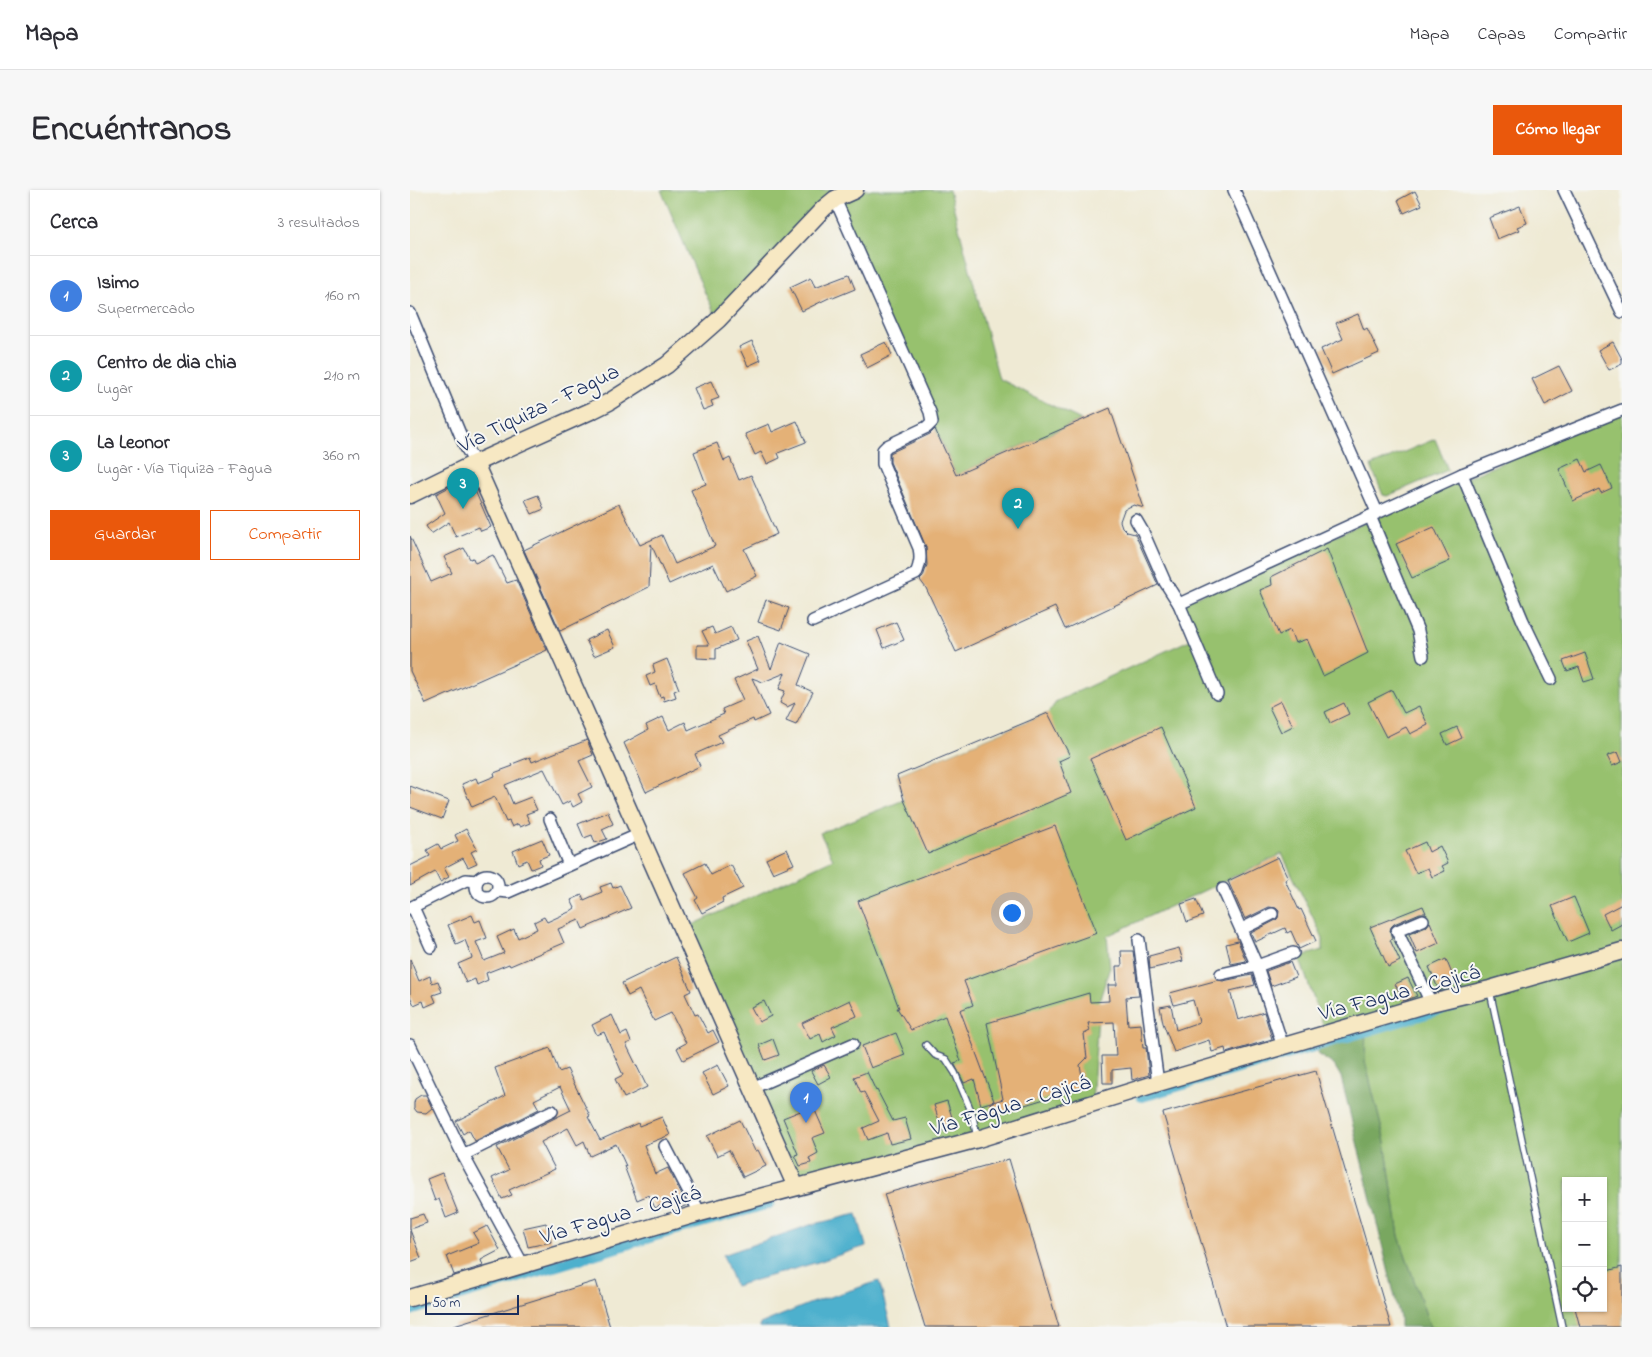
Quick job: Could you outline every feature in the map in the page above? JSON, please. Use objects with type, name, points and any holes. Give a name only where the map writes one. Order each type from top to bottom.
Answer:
[{"type":"street","name":"Vía Tiquiza - Fagua","points":[[410,495],[475,462],[609,402],[667,365],[718,320],[824,208],[835,199],[855,190]]},
{"type":"street","points":[[1234,190],[1374,514],[1418,631],[1423,656]]},
{"type":"street","points":[[1564,190],[1622,312]]},
{"type":"street","points":[[813,621],[916,574],[920,564],[919,548],[883,464],[882,450],[927,427],[932,422],[930,412],[835,199]]},
{"type":"street","points":[[410,313],[465,446],[475,462],[796,1187]]},
{"type":"street","points":[[1179,604],[1462,474],[1622,410]]},
{"type":"street","points":[[1462,474],[1523,622],[1550,679]]},
{"type":"street","points":[[1136,520],[1165,582],[1179,604],[1217,694]]},
{"type":"street","points":[[550,819],[569,865]]},
{"type":"street","points":[[431,947],[412,907],[466,880],[477,881],[476,889],[484,897],[492,896],[498,891],[508,892],[640,834]]},
{"type":"street","points":[[1224,889],[1257,966],[1283,1047]]},
{"type":"street","points":[[1242,929],[1272,914]]},
{"type":"street","points":[[1423,920],[1397,931],[1431,1003]]},
{"type":"street","points":[[1139,940],[1158,1083]]},
{"type":"street","name":"Vía Fagua - Cajicá","points":[[410,1298],[700,1213],[978,1139],[1158,1083],[1431,1003],[1490,989],[1622,951]]},
{"type":"street","points":[[1221,974],[1257,966],[1293,953]]},
{"type":"street","points":[[752,1088],[854,1044]]},
{"type":"street","points":[[410,1046],[463,1155],[523,1265]]},
{"type":"street","points":[[463,1155],[552,1111]]},
{"type":"street","points":[[665,1146],[700,1213]]},
{"type":"lane","points":[[1490,989],[1562,1327]]},
{"type":"lane","points":[[926,1045],[935,1055],[946,1059],[955,1073],[972,1113],[978,1139]]},
{"type":"green space","points":[[661,190],[949,190],[999,379],[1081,420],[956,475],[835,199],[718,320]]},
{"type":"green space","points":[[1622,410],[1622,1327],[1430,1327],[1399,1236],[1385,1142],[1365,1061],[1366,1022],[1326,1034],[1299,957],[1323,950],[1323,938],[1282,854],[1107,936],[1110,967],[1099,1002],[1092,1103],[796,1187],[682,930],[833,859],[820,833],[904,800],[897,776],[1048,713],[1057,701],[1194,638],[1179,604]]},
{"type":"green space","points":[[1435,439],[1448,470],[1387,496],[1383,495],[1371,466]]},
{"type":"green space","points":[[1366,1022],[1365,1061],[1385,1142],[1399,1236],[1430,1327],[1400,1327],[1400,1318],[1341,1077],[1334,1065],[1317,1054],[1326,1034]]},
{"type":"water","points":[[857,1214],[866,1246],[735,1286],[723,1255],[810,1225]]},
{"type":"water","points":[[879,1281],[891,1327],[760,1327],[760,1324],[811,1303]]},
{"type":"building","points":[[1415,191],[1422,205],[1404,213],[1398,200]]},
{"type":"building","points":[[1520,206],[1527,223],[1517,227],[1519,230],[1497,239],[1489,218]]},
{"type":"building","points":[[849,274],[855,289],[833,298],[833,296],[802,311],[790,287],[811,277],[815,287]]},
{"type":"building","points":[[1358,314],[1364,330],[1367,328],[1379,353],[1332,374],[1321,349],[1343,339],[1336,323]]},
{"type":"building","points":[[752,341],[761,360],[748,366],[739,347]]},
{"type":"building","points":[[886,342],[892,355],[867,368],[860,354]]},
{"type":"building","points":[[1613,342],[1622,359],[1622,364],[1609,370],[1598,350]]},
{"type":"building","points":[[1559,366],[1572,391],[1545,405],[1532,379]]},
{"type":"building","points":[[711,381],[719,398],[711,401],[713,406],[703,410],[694,388]]},
{"type":"building","points":[[1110,408],[1144,508],[1134,505],[1129,507],[1124,510],[1120,521],[1122,527],[1127,532],[1135,534],[1158,585],[1065,629],[1055,607],[956,652],[926,588],[920,580],[927,565],[926,547],[890,462],[890,453],[930,434],[935,429],[956,475]]},
{"type":"building","points":[[797,421],[806,442],[778,453],[780,458],[767,464],[761,452],[755,455],[745,434],[769,424],[772,432]]},
{"type":"building","points":[[717,443],[724,461],[730,458],[739,480],[751,475],[777,534],[744,549],[757,576],[726,591],[713,564],[669,584],[651,544],[649,587],[560,631],[524,550],[619,504],[640,545],[662,535],[675,564],[715,546],[691,490],[706,484],[694,452]]},
{"type":"building","points":[[1580,459],[1586,472],[1601,465],[1612,488],[1601,493],[1599,489],[1573,501],[1559,469]]},
{"type":"building","points":[[469,477],[491,527],[481,531],[479,527],[456,537],[449,522],[431,534],[426,526],[445,513],[436,494]]},
{"type":"building","points":[[538,495],[544,509],[532,514],[525,500]]},
{"type":"building","points":[[1434,527],[1450,561],[1412,578],[1396,544]]},
{"type":"building","points":[[410,536],[431,582],[452,573],[444,557],[464,548],[470,559],[473,558],[475,563],[493,555],[507,583],[516,580],[547,650],[426,704],[410,671]]},
{"type":"building","points":[[1327,549],[1368,653],[1323,676],[1307,639],[1295,643],[1290,630],[1279,635],[1260,590],[1272,585],[1271,577]]},
{"type":"building","points":[[766,600],[789,608],[781,630],[758,622]]},
{"type":"building","points":[[896,622],[904,640],[884,648],[877,630]]},
{"type":"building","points":[[712,627],[715,634],[731,627],[737,640],[716,649],[716,659],[697,658],[697,645],[709,645],[702,631]]},
{"type":"building","points":[[607,630],[615,647],[594,656],[586,640]]},
{"type":"building","points":[[758,636],[771,669],[781,642],[810,654],[798,685],[813,692],[796,725],[786,721],[795,703],[787,707],[780,703],[785,691],[779,689],[785,673],[763,682],[752,678],[769,715],[754,722],[753,719],[718,735],[722,742],[695,754],[700,766],[646,792],[624,743],[648,730],[646,725],[663,717],[669,730],[685,722],[688,730],[724,714],[722,709],[743,700],[734,680],[758,669],[746,641]]},
{"type":"building","points":[[1585,653],[1594,679],[1584,682],[1579,667],[1567,671],[1563,661]]},
{"type":"building","points":[[667,659],[679,689],[674,691],[676,697],[664,701],[663,696],[660,697],[655,684],[650,686],[646,676],[655,672],[653,665]]},
{"type":"building","points":[[1392,690],[1404,713],[1419,706],[1428,725],[1410,734],[1406,727],[1386,737],[1368,702]]},
{"type":"building","points":[[1281,701],[1293,726],[1281,732],[1269,707]]},
{"type":"building","points":[[1344,703],[1349,714],[1330,723],[1325,712]]},
{"type":"building","points":[[1048,713],[1070,756],[1059,761],[1071,793],[928,854],[904,800],[897,776]]},
{"type":"building","points":[[1161,727],[1196,807],[1126,840],[1090,759]]},
{"type":"building","points":[[1457,727],[1462,738],[1447,745],[1442,734]]},
{"type":"building","points":[[587,740],[593,755],[579,761],[592,787],[578,794],[582,802],[573,807],[570,801],[562,805],[544,769],[505,785],[513,804],[531,797],[537,810],[526,814],[530,823],[520,827],[518,824],[512,827],[509,821],[506,822],[495,797],[472,807],[462,784],[476,778],[478,783],[495,776],[494,773],[513,766],[512,764],[530,757],[532,762]]},
{"type":"building","points":[[1618,752],[1622,762],[1612,766],[1607,756]]},
{"type":"building","points":[[410,786],[449,801],[442,819],[410,807]]},
{"type":"building","points":[[608,812],[613,824],[602,829],[607,839],[595,843],[592,835],[584,838],[578,824]]},
{"type":"building","points":[[1055,826],[1097,933],[964,981],[973,1005],[960,1010],[994,1101],[981,1105],[974,1079],[964,1083],[954,1063],[961,1061],[945,1016],[911,1030],[897,1008],[899,1008],[858,901]]},
{"type":"building","points":[[466,829],[477,849],[471,852],[477,863],[468,867],[463,858],[444,868],[449,877],[440,882],[435,872],[410,886],[410,866],[430,856],[427,850],[438,844],[441,849],[458,841],[455,835]]},
{"type":"building","points":[[542,839],[549,855],[539,859],[541,865],[531,869],[527,860],[518,864],[513,851]]},
{"type":"building","points":[[1425,842],[1429,852],[1440,846],[1448,863],[1442,866],[1445,871],[1432,877],[1428,868],[1416,873],[1405,851]]},
{"type":"building","points":[[787,849],[794,864],[773,873],[766,859]]},
{"type":"building","points":[[1278,857],[1288,878],[1285,880],[1316,941],[1299,949],[1291,931],[1287,933],[1285,928],[1255,942],[1251,933],[1276,920],[1279,911],[1276,908],[1269,907],[1245,919],[1228,881]]},
{"type":"building","points":[[705,863],[711,875],[731,865],[743,888],[722,898],[723,902],[702,913],[695,900],[698,898],[685,873]]},
{"type":"building","points":[[611,883],[613,888],[620,885],[631,908],[583,929],[579,920],[558,929],[564,943],[510,966],[509,964],[486,973],[488,980],[477,985],[475,979],[466,983],[458,964],[472,958],[465,940],[456,944],[448,925],[472,915],[475,922],[480,920],[487,938],[476,942],[484,961],[504,953],[497,937],[514,929],[518,938],[537,929],[534,922],[544,917],[547,922],[569,912],[575,908],[571,900],[582,895],[584,900],[602,892],[600,887]]},
{"type":"building","points":[[1574,897],[1589,933],[1568,942],[1552,906]]},
{"type":"building","points":[[1196,899],[1203,916],[1187,922],[1181,904]]},
{"type":"building","points":[[1622,904],[1622,924],[1611,930],[1603,914]]},
{"type":"building","points":[[1423,906],[1426,913],[1420,913],[1391,927],[1392,939],[1390,940],[1400,961],[1388,967],[1370,927]]},
{"type":"building","points":[[1430,922],[1439,943],[1417,953],[1409,934],[1426,927]]},
{"type":"building","points":[[1238,941],[1246,961],[1231,964],[1226,944]]},
{"type":"building","points":[[1179,948],[1183,961],[1150,969],[1149,956]]},
{"type":"building","points":[[1121,951],[1133,951],[1139,996],[1126,997],[1128,1025],[1141,1024],[1143,1048],[1146,1048],[1149,1075],[1132,1080],[1131,1068],[1112,1070],[1112,1083],[1103,1083],[1102,1056],[1116,1056],[1114,1022],[1088,1023],[1090,1031],[1084,1034],[1087,1058],[1080,1065],[1084,1087],[992,1115],[990,1103],[1003,1099],[987,1023],[1089,993],[1090,1002],[1109,1001],[1108,985],[1117,985],[1116,966],[1122,966]]},
{"type":"building","points":[[676,957],[691,991],[685,994],[695,1015],[698,1014],[708,1033],[713,1030],[719,1042],[683,1060],[677,1048],[686,1043],[671,1013],[654,1021],[639,990],[628,996],[622,983]]},
{"type":"building","points":[[410,959],[419,981],[430,976],[432,983],[438,981],[442,992],[433,995],[436,1002],[425,1007],[423,1001],[414,1005],[410,996]]},
{"type":"building","points":[[1446,959],[1456,984],[1439,991],[1429,967]]},
{"type":"building","points":[[1290,962],[1296,977],[1271,986],[1266,971]]},
{"type":"building","points":[[1252,975],[1255,985],[1230,991],[1238,1020],[1264,1012],[1272,1039],[1226,1053],[1225,1048],[1212,1052],[1209,1040],[1174,1052],[1163,1023],[1160,1007],[1171,1005],[1176,1030],[1199,1022],[1193,1000],[1174,1005],[1170,993],[1218,980],[1223,981]]},
{"type":"building","points":[[1408,978],[1417,996],[1404,1001],[1395,984]]},
{"type":"building","points":[[850,1000],[857,1016],[832,1027],[836,1035],[823,1042],[820,1034],[810,1039],[802,1023]]},
{"type":"building","points":[[764,1001],[771,1016],[759,1022],[751,1007]]},
{"type":"building","points":[[612,1015],[621,1035],[627,1032],[631,1042],[626,1044],[647,1087],[624,1098],[615,1079],[623,1075],[616,1059],[604,1032],[597,1035],[592,1025]]},
{"type":"building","points":[[896,1033],[905,1055],[871,1068],[862,1046]]},
{"type":"building","points":[[773,1039],[779,1055],[765,1060],[759,1045]]},
{"type":"building","points":[[550,1048],[559,1072],[567,1069],[600,1140],[638,1123],[639,1126],[662,1117],[670,1135],[644,1145],[655,1174],[668,1168],[687,1205],[678,1209],[674,1200],[655,1208],[649,1195],[637,1200],[624,1166],[626,1166],[616,1144],[590,1156],[584,1141],[577,1145],[568,1128],[541,1142],[555,1169],[509,1190],[512,1195],[502,1199],[492,1178],[509,1170],[497,1147],[571,1110],[560,1087],[534,1100],[539,1109],[475,1141],[469,1130],[463,1134],[456,1121],[505,1096],[495,1068]]},
{"type":"building","points":[[718,1065],[729,1086],[713,1094],[702,1073]]},
{"type":"building","points":[[824,1065],[831,1077],[818,1084],[811,1071]]},
{"type":"building","points":[[1316,1071],[1391,1327],[1226,1327],[1163,1113]]},
{"type":"building","points":[[867,1072],[893,1121],[905,1118],[911,1139],[890,1144],[887,1133],[868,1140],[863,1128],[879,1121],[864,1092],[861,1093],[854,1077]]},
{"type":"building","points":[[421,1095],[426,1095],[432,1108],[426,1113],[417,1112],[414,1108],[415,1099]]},
{"type":"building","points":[[947,1101],[955,1127],[942,1131],[934,1105]]},
{"type":"building","points":[[813,1106],[825,1133],[812,1138],[818,1153],[809,1158],[811,1163],[800,1166],[795,1155],[798,1154],[783,1118]]},
{"type":"building","points":[[740,1120],[755,1151],[758,1150],[766,1166],[743,1177],[729,1150],[717,1156],[707,1136]]},
{"type":"building","points":[[1009,1159],[1059,1327],[925,1327],[884,1194]]},
{"type":"building","points":[[442,1173],[458,1213],[446,1218],[439,1199],[435,1201],[427,1179]]},
{"type":"building","points":[[423,1214],[427,1223],[410,1229],[410,1218]]},
{"type":"building","points":[[546,1223],[551,1242],[528,1247],[523,1228]]},
{"type":"building","points":[[487,1226],[500,1250],[481,1260],[483,1266],[454,1275],[447,1256],[479,1243],[473,1233]]},
{"type":"building","points":[[410,1230],[421,1258],[410,1262]]},
{"type":"building","points":[[1622,1267],[1622,1327],[1580,1327],[1576,1312],[1607,1312],[1607,1271]]},
{"type":"building","points":[[596,1281],[610,1327],[454,1327],[454,1325]]},
{"type":"waterway","points":[[1142,1096],[1454,1005]]},
{"type":"waterway","points":[[410,1310],[672,1230],[769,1203]]},
{"type":"place","name":"La Leonor","points":[[463,509]]},
{"type":"place","name":"Centro de dia chia","points":[[1018,529]]},
{"type":"place","name":"Isimo","points":[[806,1123]]}]
